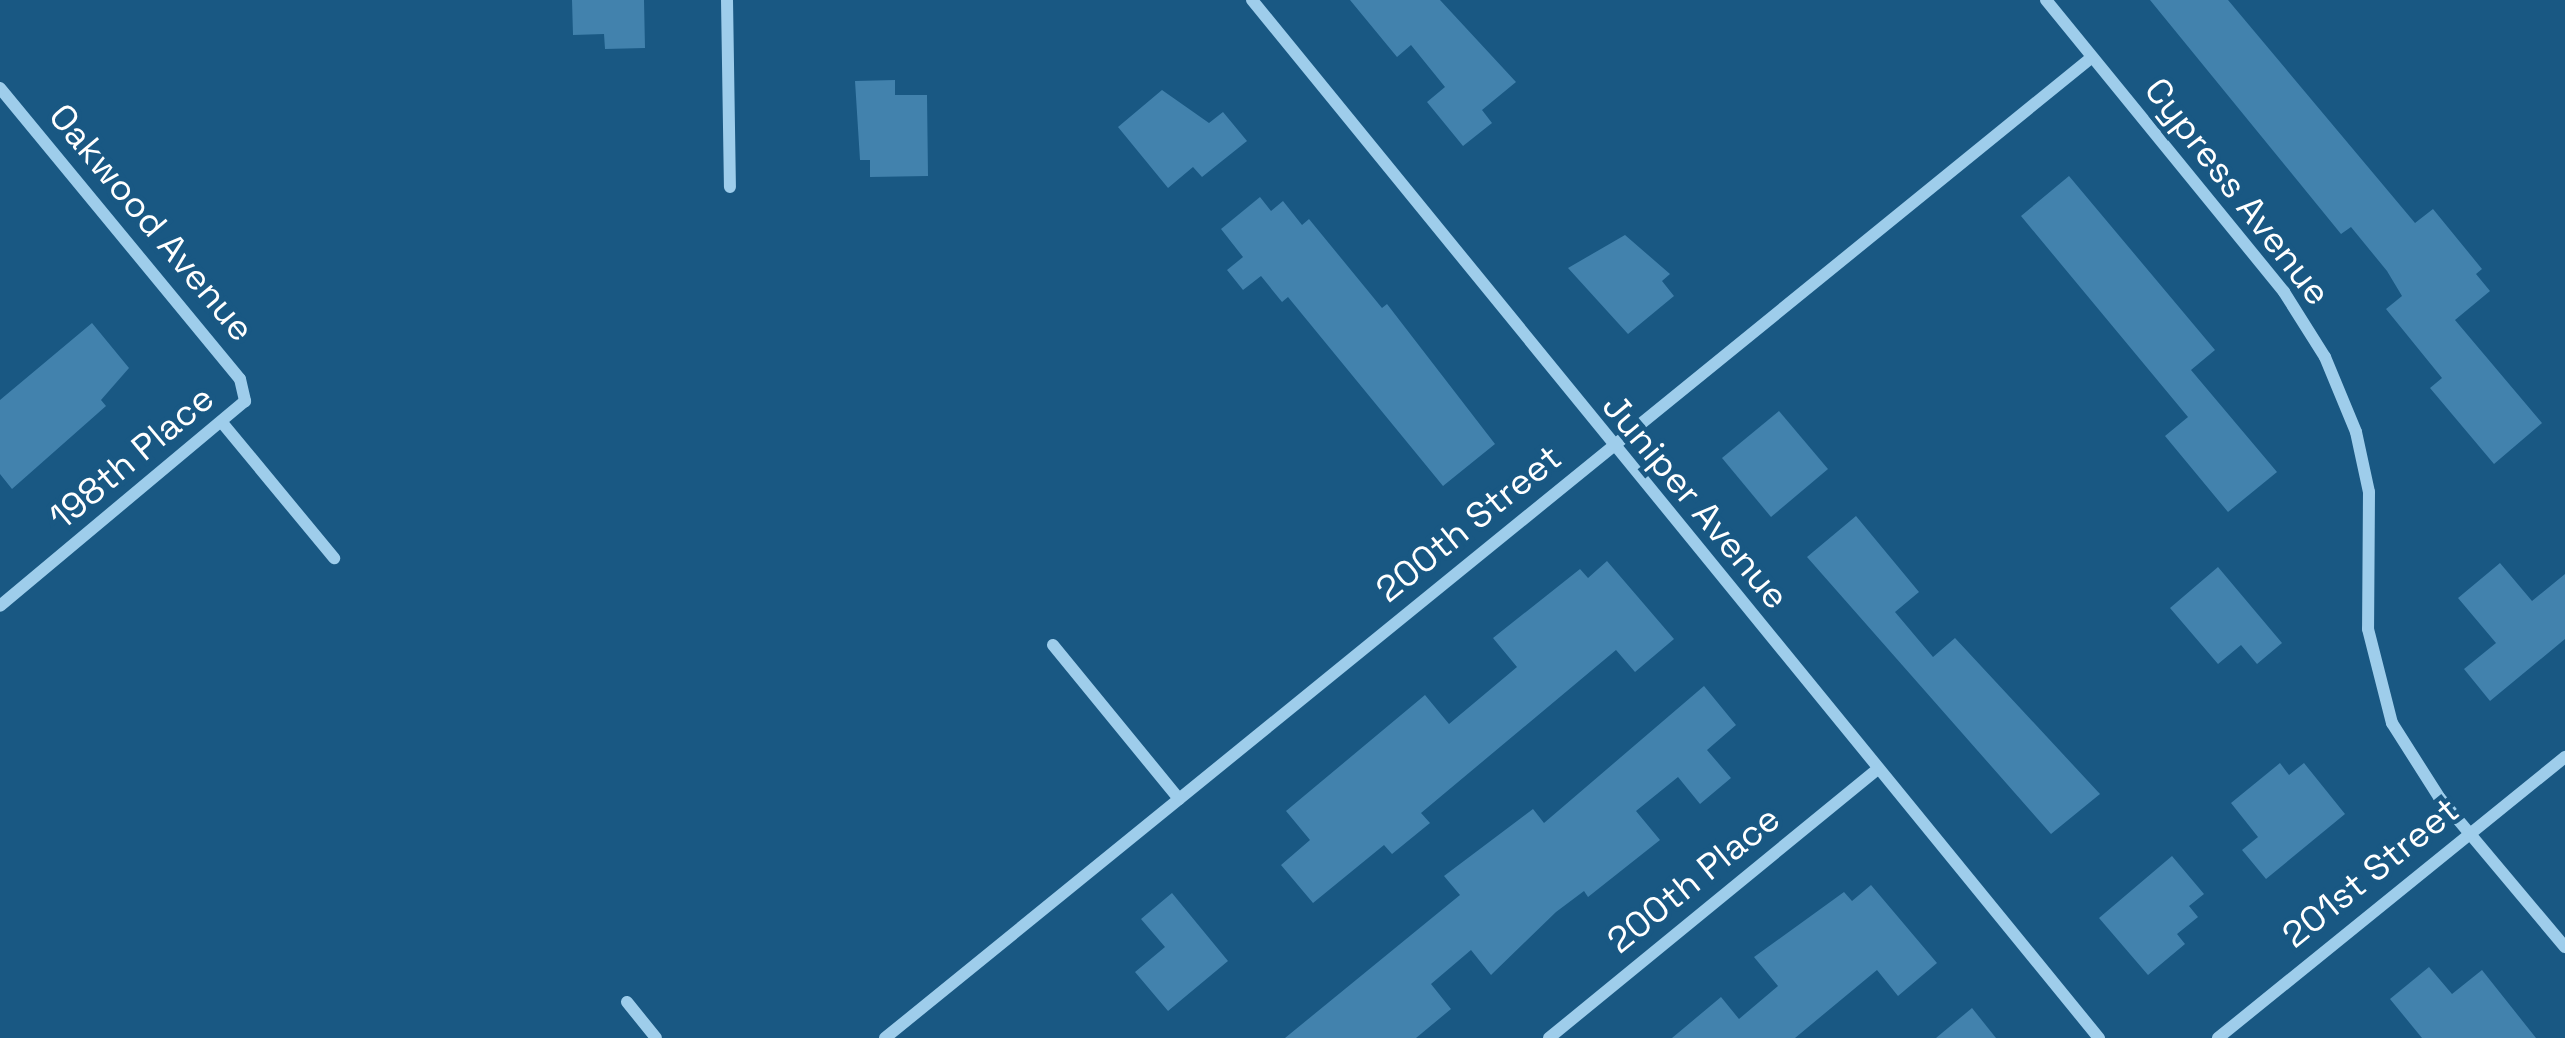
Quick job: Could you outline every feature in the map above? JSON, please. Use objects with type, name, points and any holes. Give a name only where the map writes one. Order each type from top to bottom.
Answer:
[{"type":"street","points":[[727,0],[730,187]]},
{"type":"street","name":"Juniper Avenue","points":[[1252,0],[1610,447],[2099,1038]]},
{"type":"street","name":"Cypress Avenue","points":[[2046,0],[2284,292],[2325,357],[2356,432],[2369,492],[2368,629],[2380,689],[2407,750],[2565,947]]},
{"type":"street","name":"200th Street","points":[[885,1038],[2092,57]]},
{"type":"street","name":"Oakwood Avenue","points":[[0,88],[241,379],[245,401]]},
{"type":"street","name":"198th Place","points":[[0,606],[224,424],[245,401]]},
{"type":"street","points":[[224,424],[334,558]]},
{"type":"street","points":[[1053,644],[1180,799]]},
{"type":"street","name":"201st Street","points":[[2218,1038],[2470,830],[2565,758]]},
{"type":"street","name":"200th Place","points":[[1549,1038],[1878,769]]},
{"type":"street","points":[[627,1002],[656,1038]]},
{"type":"building","points":[[572,0],[644,0],[645,48],[605,49],[604,34],[573,35]]},
{"type":"building","points":[[1350,0],[1440,0],[1516,82],[1482,110],[1492,123],[1463,146],[1427,102],[1445,87],[1411,45],[1397,57]]},
{"type":"building","points":[[2150,0],[2228,0],[2415,223],[2433,209],[2482,269],[2476,274],[2490,291],[2455,320],[2542,423],[2494,464],[2430,388],[2442,378],[2386,309],[2402,296],[2387,271],[2351,227],[2341,234]]},
{"type":"building","points":[[895,80],[895,95],[927,95],[928,176],[870,177],[870,160],[860,160],[855,81]]},
{"type":"building","points":[[1162,90],[1209,123],[1223,112],[1247,141],[1202,177],[1193,167],[1168,188],[1118,127]]},
{"type":"building","points":[[2069,176],[2215,350],[2191,370],[2277,472],[2228,512],[2165,436],[2188,417],[2021,216]]},
{"type":"building","points":[[1260,197],[1271,211],[1283,201],[1302,225],[1309,219],[1382,308],[1387,304],[1495,444],[1443,486],[1288,297],[1282,302],[1261,276],[1243,290],[1227,270],[1243,257],[1221,229]]},
{"type":"building","points":[[1625,235],[1670,274],[1662,281],[1674,296],[1628,334],[1568,268]]},
{"type":"building","points":[[92,323],[129,368],[101,400],[106,406],[12,489],[0,474],[0,400]]},
{"type":"building","points":[[1779,411],[1828,469],[1771,517],[1722,458]]},
{"type":"building","points":[[1856,516],[1919,592],[1895,612],[1933,657],[1955,638],[2100,794],[2051,834],[1807,557]]},
{"type":"building","points":[[1607,561],[1674,639],[1635,672],[1616,650],[1421,813],[1430,823],[1392,854],[1384,845],[1313,903],[1281,865],[1310,840],[1286,811],[1425,695],[1449,724],[1517,667],[1493,638],[1580,569],[1588,578]]},
{"type":"building","points":[[2500,563],[2532,601],[2565,574],[2565,639],[2490,701],[2464,669],[2496,643],[2458,598]]},
{"type":"building","points":[[2218,567],[2282,643],[2257,664],[2241,645],[2218,664],[2170,608]]},
{"type":"building","points":[[1704,686],[1736,725],[1707,750],[1731,778],[1700,804],[1678,777],[1636,811],[1660,840],[1588,897],[1584,891],[1556,912],[1491,975],[1471,950],[1431,984],[1451,1009],[1416,1038],[1285,1038],[1460,895],[1444,876],[1533,809],[1544,823]]},
{"type":"building","points":[[2280,763],[2289,775],[2304,763],[2345,814],[2266,879],[2242,850],[2258,837],[2231,803]]},
{"type":"building","points":[[2172,856],[2204,894],[2189,906],[2198,917],[2177,934],[2185,944],[2148,975],[2099,918]]},
{"type":"building","points":[[1871,885],[1937,963],[1898,996],[1877,970],[1795,1038],[1672,1038],[1721,997],[1739,1019],[1778,986],[1754,957],[1844,892],[1852,901]]},
{"type":"building","points":[[1172,893],[1228,961],[1168,1011],[1135,972],[1165,947],[1141,919]]},
{"type":"building","points":[[2429,967],[2452,994],[2482,970],[2536,1038],[2422,1038],[2390,999]]},
{"type":"building","points":[[1972,1008],[1996,1038],[1936,1038]]}]
